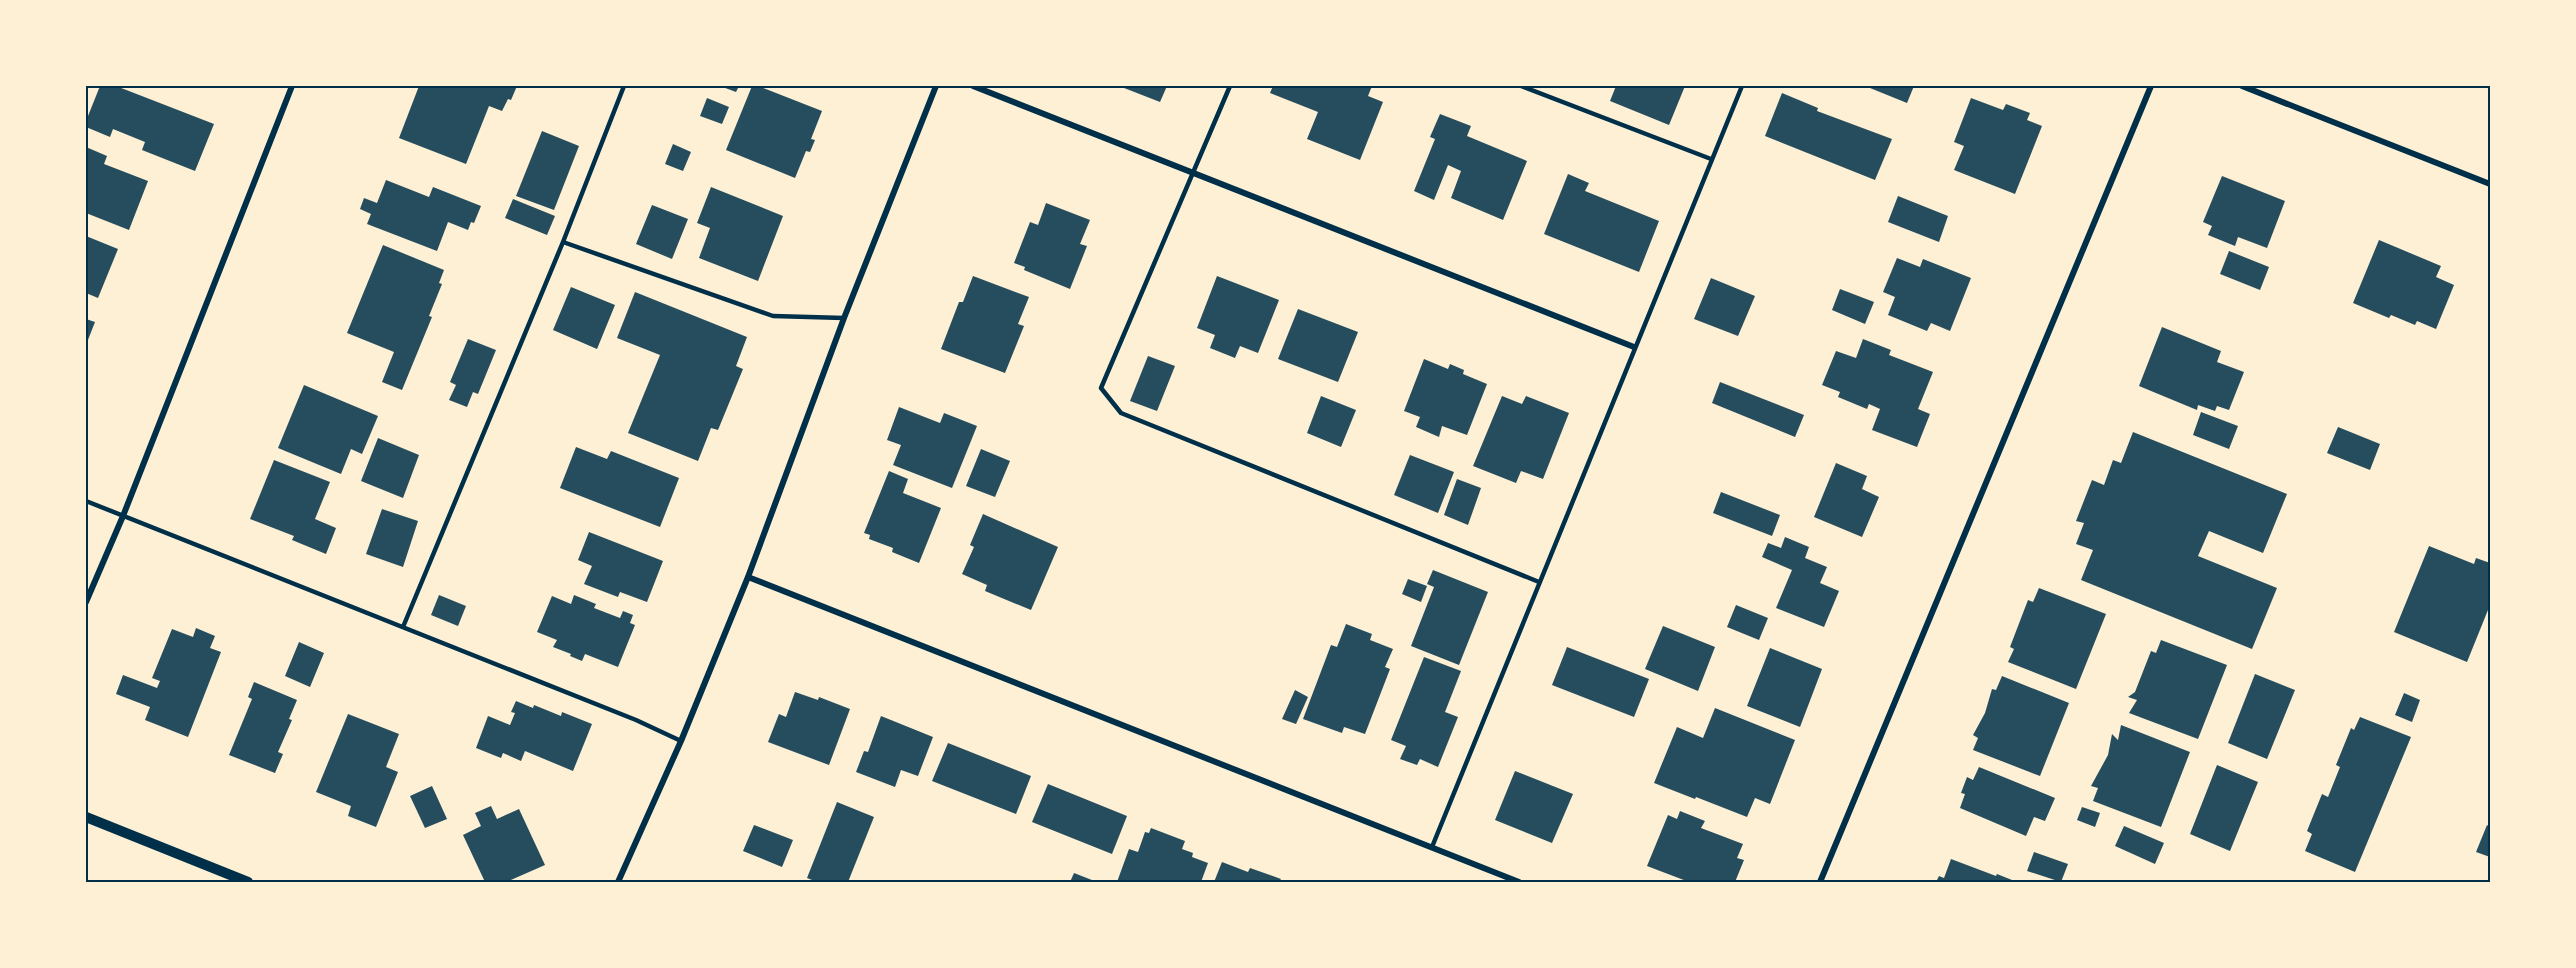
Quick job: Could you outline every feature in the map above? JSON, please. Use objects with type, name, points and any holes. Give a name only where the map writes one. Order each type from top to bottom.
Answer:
[{"type":"street","points":[[86,602],[123,516],[292,86]]},
{"type":"street","points":[[618,882],[681,741],[748,577],[844,318],[936,86]]},
{"type":"street","points":[[973,86],[1634,347]]},
{"type":"street","points":[[1820,882],[2151,86]]},
{"type":"street","points":[[2242,86],[2490,184]]},
{"type":"street","points":[[748,577],[1519,882]]},
{"type":"street","points":[[86,817],[248,882]]},
{"type":"lane","points":[[404,627],[563,242],[624,86]]},
{"type":"lane","points":[[1230,86],[1101,388],[1120,413],[1539,582]]},
{"type":"lane","points":[[1521,86],[1711,159]]},
{"type":"lane","points":[[1432,847],[1742,86]]},
{"type":"lane","points":[[563,242],[773,316],[844,318]]},
{"type":"lane","points":[[86,501],[636,720],[681,741]]},
{"type":"building","points":[[100,86],[116,86],[214,124],[195,171],[142,150],[145,142],[113,129],[110,137],[86,127],[86,121]]},
{"type":"building","points":[[419,86],[517,86],[511,100],[508,99],[502,111],[489,106],[466,164],[399,138]]},
{"type":"building","points":[[720,86],[739,86],[736,92]]},
{"type":"building","points":[[752,86],[758,86],[822,111],[811,139],[815,140],[810,152],[806,151],[795,178],[726,150]]},
{"type":"building","points":[[1119,86],[1167,86],[1160,102]]},
{"type":"building","points":[[1273,86],[1372,86],[1368,96],[1383,102],[1360,160],[1307,139],[1318,112],[1270,93]]},
{"type":"building","points":[[1616,86],[1685,86],[1669,125],[1610,101]]},
{"type":"building","points":[[1871,86],[1914,86],[1907,103],[1870,88]]},
{"type":"building","points":[[1782,93],[1818,108],[1817,111],[1892,139],[1875,180],[1765,136]]},
{"type":"building","points":[[707,98],[729,107],[722,124],[700,116]]},
{"type":"building","points":[[1971,98],[2003,110],[2006,104],[2030,113],[2027,120],[2042,126],[2015,194],[1954,170],[1964,146],[1954,142]]},
{"type":"building","points":[[1440,114],[1471,126],[1467,136],[1527,161],[1503,220],[1451,198],[1461,171],[1448,165],[1434,200],[1414,191],[1435,139],[1430,137]]},
{"type":"building","points":[[542,131],[579,146],[554,210],[516,196]]},
{"type":"building","points":[[673,144],[691,152],[683,171],[665,164]]},
{"type":"building","points":[[86,147],[107,156],[104,164],[148,181],[129,230],[86,213]]},
{"type":"building","points":[[1568,174],[1589,183],[1585,191],[1659,221],[1639,272],[1544,234]]},
{"type":"building","points":[[2222,176],[2285,201],[2267,248],[2238,237],[2235,246],[2208,235],[2212,226],[2203,222]]},
{"type":"building","points":[[386,180],[429,197],[433,187],[481,206],[474,223],[471,222],[468,230],[448,222],[437,251],[367,224],[371,214],[360,209],[364,198],[377,203]]},
{"type":"building","points":[[711,187],[783,216],[758,281],[699,258],[710,228],[697,223]]},
{"type":"building","points":[[1898,196],[1948,216],[1939,242],[1888,222]]},
{"type":"building","points":[[513,199],[555,216],[547,235],[505,218]]},
{"type":"building","points":[[1046,203],[1090,220],[1080,244],[1087,246],[1070,289],[1024,270],[1025,267],[1014,263],[1030,222],[1038,225]]},
{"type":"building","points":[[652,205],[688,219],[672,259],[636,244]]},
{"type":"building","points":[[86,236],[118,249],[98,298],[86,293]]},
{"type":"building","points":[[2379,240],[2441,266],[2436,277],[2454,285],[2436,329],[2417,321],[2415,325],[2391,315],[2389,318],[2353,303]]},
{"type":"building","points":[[383,245],[444,270],[439,283],[442,284],[429,316],[432,317],[402,390],[382,382],[394,352],[347,333]]},
{"type":"building","points":[[2229,251],[2269,267],[2260,290],[2220,274]]},
{"type":"building","points":[[1897,258],[1920,267],[1923,259],[1971,278],[1950,331],[1931,323],[1927,331],[1888,315],[1895,297],[1883,292]]},
{"type":"building","points":[[973,276],[1029,297],[1018,324],[1024,326],[1005,373],[941,349],[959,302],[963,302]]},
{"type":"building","points":[[1217,276],[1279,300],[1258,353],[1240,346],[1235,358],[1210,348],[1215,335],[1197,328]]},
{"type":"building","points":[[1711,278],[1755,296],[1738,336],[1694,319]]},
{"type":"building","points":[[571,287],[615,305],[597,349],[553,330]]},
{"type":"building","points":[[1840,289],[1874,302],[1865,324],[1832,310]]},
{"type":"building","points":[[635,292],[747,337],[736,366],[743,369],[718,430],[711,428],[698,461],[628,433],[660,355],[617,338]]},
{"type":"building","points":[[1298,309],[1358,332],[1338,382],[1278,359]]},
{"type":"building","points":[[86,319],[95,322],[86,345]]},
{"type":"building","points":[[2162,327],[2221,351],[2217,362],[2244,372],[2229,410],[2217,406],[2215,411],[2198,405],[2197,410],[2139,386]]},
{"type":"building","points":[[468,339],[496,350],[478,394],[473,392],[467,407],[449,400],[456,385],[450,382]]},
{"type":"building","points":[[1863,339],[1891,350],[1889,355],[1933,372],[1918,409],[1930,414],[1917,447],[1872,430],[1880,409],[1869,404],[1867,409],[1838,397],[1840,392],[1822,385],[1836,351],[1856,358]]},
{"type":"building","points":[[1148,356],[1175,366],[1157,411],[1130,401]]},
{"type":"building","points":[[1424,359],[1448,369],[1450,364],[1464,370],[1463,374],[1487,384],[1467,435],[1442,426],[1439,437],[1416,427],[1420,417],[1404,411]]},
{"type":"building","points":[[1720,382],[1804,415],[1795,437],[1712,403]]},
{"type":"building","points":[[304,385],[378,416],[362,454],[351,449],[341,474],[278,448]]},
{"type":"building","points":[[1321,396],[1356,410],[1341,447],[1307,433]]},
{"type":"building","points":[[1502,396],[1522,404],[1526,396],[1569,413],[1543,479],[1521,471],[1516,483],[1473,466]]},
{"type":"building","points":[[899,407],[940,423],[944,413],[977,426],[952,488],[893,465],[901,445],[887,440]]},
{"type":"building","points":[[2201,412],[2238,426],[2229,449],[2193,435]]},
{"type":"building","points":[[2338,427],[2380,444],[2370,470],[2327,453]]},
{"type":"building","points":[[2133,432],[2287,494],[2263,553],[2209,531],[2198,556],[2277,588],[2252,649],[2081,580],[2093,550],[2076,544],[2084,523],[2076,521],[2092,480],[2104,485],[2113,460],[2121,463]]},
{"type":"building","points":[[378,438],[419,455],[403,498],[361,481]]},
{"type":"building","points":[[576,447],[607,459],[611,451],[679,478],[660,527],[560,488]]},
{"type":"building","points":[[981,449],[1010,461],[995,497],[966,486]]},
{"type":"building","points":[[1410,455],[1454,472],[1438,513],[1394,495]]},
{"type":"building","points":[[274,460],[330,482],[315,519],[336,528],[326,554],[292,540],[294,536],[250,519]]},
{"type":"building","points":[[1836,463],[1867,476],[1862,489],[1879,497],[1862,537],[1814,517]]},
{"type":"building","points":[[889,471],[908,479],[903,493],[941,508],[919,563],[892,552],[893,548],[869,539],[870,535],[864,533]]},
{"type":"building","points":[[1457,479],[1481,488],[1468,525],[1444,515]]},
{"type":"building","points":[[1721,492],[1780,515],[1772,536],[1713,513]]},
{"type":"building","points":[[382,509],[418,521],[403,567],[366,554]]},
{"type":"building","points":[[983,514],[1058,547],[1031,610],[985,591],[987,585],[962,574],[974,547],[970,545]]},
{"type":"building","points":[[589,532],[663,561],[647,602],[620,592],[618,597],[584,584],[592,566],[578,560]]},
{"type":"building","points":[[1785,537],[1809,547],[1805,558],[1827,567],[1820,583],[1839,591],[1824,627],[1776,608],[1792,570],[1762,557],[1768,543],[1781,548]]},
{"type":"building","points":[[2429,546],[2474,564],[2476,558],[2490,563],[2490,605],[2467,662],[2394,632]]},
{"type":"building","points":[[1433,570],[1488,592],[1459,665],[1411,646],[1434,587],[1427,584]]},
{"type":"building","points":[[1408,579],[1427,586],[1421,602],[1402,594]]},
{"type":"building","points":[[2039,588],[2106,614],[2076,689],[2008,662],[2014,649],[2010,647],[2028,600],[2033,602]]},
{"type":"building","points":[[439,595],[466,606],[458,626],[431,615]]},
{"type":"building","points":[[574,595],[596,604],[594,608],[620,618],[623,611],[633,615],[630,623],[635,625],[618,667],[585,654],[582,661],[570,656],[571,654],[553,647],[557,640],[537,632],[552,596],[571,604]]},
{"type":"building","points":[[1736,605],[1768,618],[1759,640],[1727,627]]},
{"type":"building","points":[[1346,624],[1372,634],[1370,640],[1393,649],[1385,667],[1390,669],[1365,734],[1344,727],[1342,733],[1303,719],[1331,645],[1337,647]]},
{"type":"building","points":[[1663,626],[1715,647],[1698,691],[1645,669]]},
{"type":"building","points":[[196,628],[215,636],[210,648],[221,652],[188,737],[145,720],[150,707],[116,694],[123,675],[157,688],[160,681],[152,678],[172,629],[193,637]]},
{"type":"building","points":[[2161,640],[2227,665],[2198,739],[2129,713],[2137,700],[2128,697],[2135,692],[2151,651],[2156,653]]},
{"type":"building","points":[[299,642],[324,653],[310,687],[285,676]]},
{"type":"building","points":[[1567,647],[1649,679],[1634,717],[1552,685]]},
{"type":"building","points":[[1770,648],[1822,669],[1800,727],[1747,706]]},
{"type":"building","points":[[1424,657],[1461,671],[1445,712],[1458,717],[1438,767],[1420,759],[1417,765],[1400,759],[1406,746],[1391,740]]},
{"type":"building","points":[[2255,674],[2295,690],[2267,759],[2228,743]]},
{"type":"building","points":[[2002,676],[2069,703],[2040,776],[1973,750],[1978,738],[1973,735],[1985,713],[1992,689],[1996,690]]},
{"type":"building","points":[[254,682],[297,700],[289,719],[292,720],[278,752],[283,754],[275,773],[229,755],[252,699],[248,697]]},
{"type":"building","points":[[1295,690],[1308,697],[1296,724],[1282,719]]},
{"type":"building","points":[[795,692],[818,700],[819,697],[850,709],[829,765],[768,742],[779,714],[786,717]]},
{"type":"building","points":[[2404,693],[2420,700],[2412,722],[2395,715]]},
{"type":"building","points":[[516,701],[533,708],[534,705],[561,716],[562,712],[592,724],[573,771],[525,751],[521,761],[503,753],[501,758],[476,748],[488,716],[510,725],[515,713],[511,712]]},
{"type":"building","points":[[1715,708],[1795,740],[1770,804],[1755,798],[1747,817],[1654,783],[1677,727],[1703,738]]},
{"type":"building","points":[[348,714],[399,734],[386,767],[398,772],[376,827],[348,816],[351,806],[316,792]]},
{"type":"building","points":[[881,716],[933,737],[918,776],[901,770],[895,787],[856,772],[864,751],[868,752]]},
{"type":"building","points":[[2360,717],[2411,737],[2355,872],[2305,851],[2312,834],[2307,831],[2322,794],[2328,797],[2340,767],[2336,765],[2351,728],[2354,730]]},
{"type":"building","points":[[2121,725],[2190,752],[2161,827],[2093,801],[2098,788],[2091,786],[2108,755],[2112,734],[2118,740]]},
{"type":"building","points":[[948,743],[1031,776],[1016,814],[932,781]]},
{"type":"building","points":[[2217,765],[2258,782],[2230,851],[2190,834]]},
{"type":"building","points":[[1979,767],[2055,798],[2045,821],[2034,817],[2026,836],[1960,808],[1965,794],[1961,793],[1967,777],[1973,780]]},
{"type":"building","points":[[1515,771],[1573,794],[1552,843],[1495,820]]},
{"type":"building","points":[[1048,784],[1127,816],[1112,854],[1032,822]]},
{"type":"building","points":[[432,786],[447,819],[425,828],[410,796]]},
{"type":"building","points":[[837,802],[874,817],[848,882],[817,882],[807,878]]},
{"type":"building","points":[[491,806],[497,819],[519,809],[545,865],[506,882],[485,882],[463,835],[481,826],[475,813]]},
{"type":"building","points":[[2082,807],[2100,813],[2095,827],[2077,820]]},
{"type":"building","points":[[1680,811],[1705,821],[1701,828],[1743,844],[1737,858],[1744,860],[1735,882],[1689,882],[1647,866],[1668,815],[1677,819]]},
{"type":"building","points":[[754,825],[793,840],[782,867],[743,851]]},
{"type":"building","points":[[2487,825],[2490,827],[2490,857],[2476,852]]},
{"type":"building","points":[[2124,826],[2164,843],[2155,864],[2115,846]]},
{"type":"building","points":[[1151,828],[1185,841],[1182,849],[1193,853],[1192,857],[1208,863],[1201,882],[1117,882],[1129,849],[1138,852],[1145,832],[1149,833]]},
{"type":"building","points":[[2034,852],[2068,864],[2061,882],[2027,871]]},
{"type":"building","points":[[1951,859],[2017,882],[1936,882],[1939,876],[1944,878]]},
{"type":"building","points":[[1222,862],[1248,872],[1250,868],[1281,879],[1279,882],[1214,882]]},
{"type":"building","points":[[1074,873],[1097,882],[1070,882]]}]
